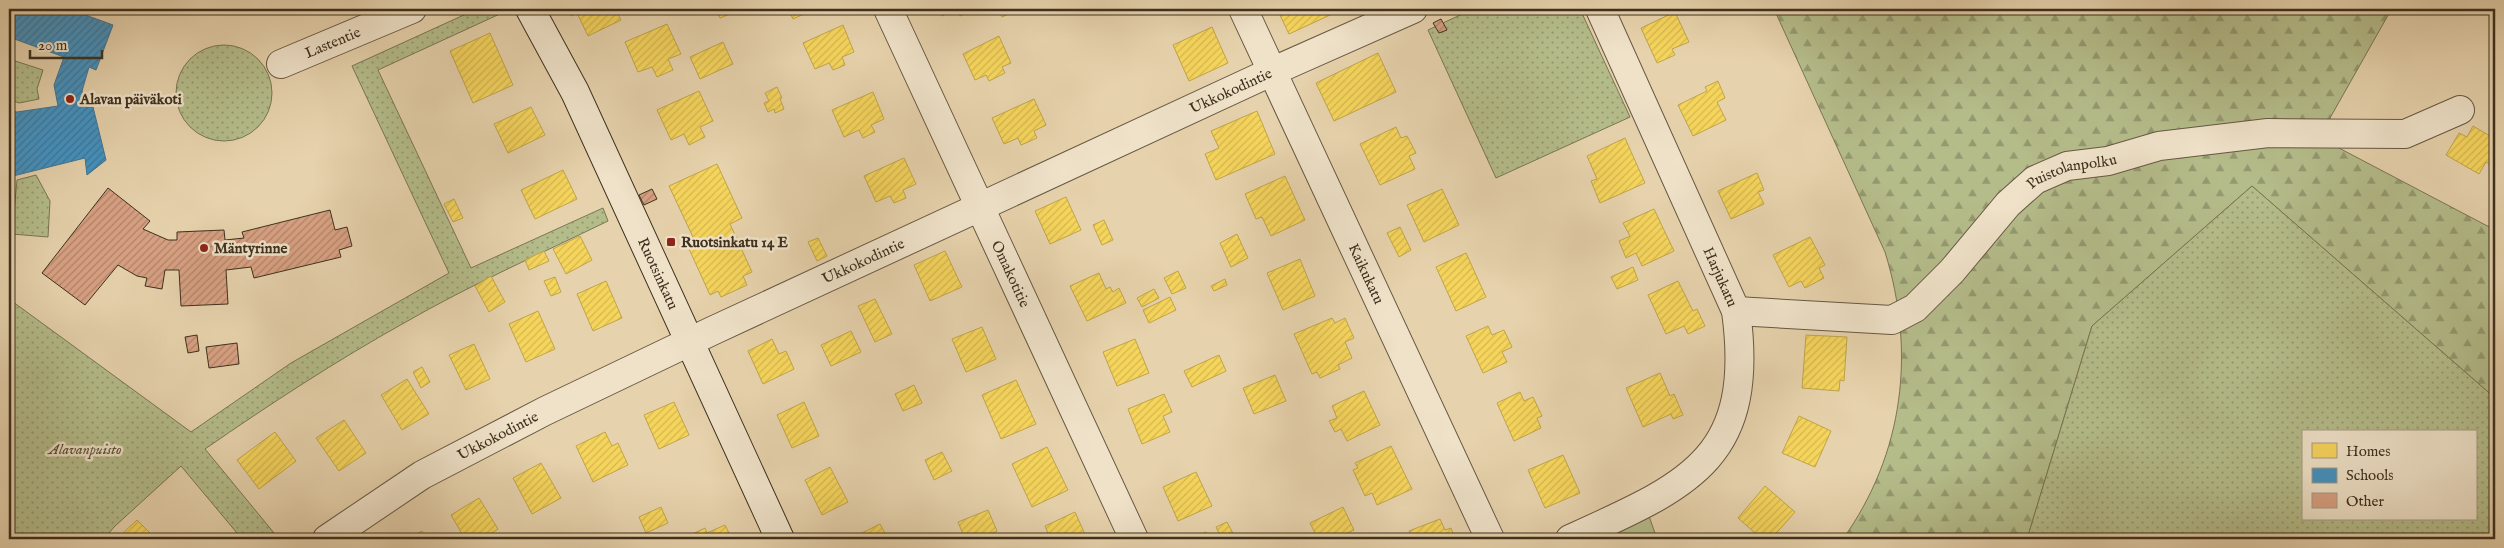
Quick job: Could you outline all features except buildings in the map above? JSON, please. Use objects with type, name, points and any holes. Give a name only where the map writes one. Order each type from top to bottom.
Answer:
[{"type":"street","name":"Lastentie","points":[[281,64],[412,9]]},
{"type":"street","name":"Ruotsinkatu","points":[[530,9],[574,92],[780,539]]},
{"type":"street","name":"Omakotitie","points":[[888,9],[1134,539]]},
{"type":"street","name":"Kaikukatu","points":[[1243,9],[1490,539]]},
{"type":"street","name":"Ukkokodintie","points":[[327,539],[422,475],[538,415],[690,341],[981,206],[1271,72],[1414,9]]},
{"type":"street","name":"Harjukatu","points":[[1570,539],[1644,506],[1682,483],[1714,450],[1727,430],[1734,408],[1740,343],[1736,310],[1600,9]]},
{"type":"street","name":"Puistolanpolku","points":[[1736,310],[1892,320],[1915,308],[1952,271],[2015,198],[2035,180],[2067,166],[2108,161],[2159,146],[2268,133],[2405,134],[2460,110]]},
{"type":"green space","name":"Alavanpuisto","points":[[477,9],[501,9],[504,12],[378,70],[471,268],[603,208],[608,221],[480,283],[404,323],[303,383],[205,449],[279,539],[242,539],[181,466],[114,527],[104,539],[9,539],[9,299],[191,432],[291,363],[449,273],[352,66]]},
{"type":"green space","points":[[1473,9],[1580,9],[1630,117],[1496,178],[1428,30]]},
{"type":"green space","points":[[1774,9],[2395,9],[2391,10],[2330,118],[2337,147],[2495,230],[2495,398],[2252,186],[2092,326],[2027,539],[1843,539],[1864,506],[1880,472],[1891,437],[1898,401],[1901,364],[1900,327],[1895,290],[1885,252]]},
{"type":"green space","points":[[224,45],[242,48],[258,59],[269,75],[272,93],[269,111],[258,127],[242,138],[224,141],[206,138],[190,127],[179,111],[176,93],[179,75],[190,59],[206,48]]},
{"type":"green space","points":[[9,59],[43,70],[37,89],[39,99],[19,103],[9,99]]},
{"type":"green space","points":[[36,175],[50,201],[48,237],[12,234],[17,180]]},
{"type":"green space","points":[[2252,186],[2495,398],[2495,539],[2027,539],[2092,326]]},
{"type":"green space","points":[[1649,516],[1657,539],[1590,539]]},
{"type":"place","name":"Alavan päiväkoti","points":[[70,99]]},
{"type":"place","name":"Ruotsinkatu 14 E","points":[[671,242]]},
{"type":"place","name":"Mäntyrinne","points":[[204,248]]}]
